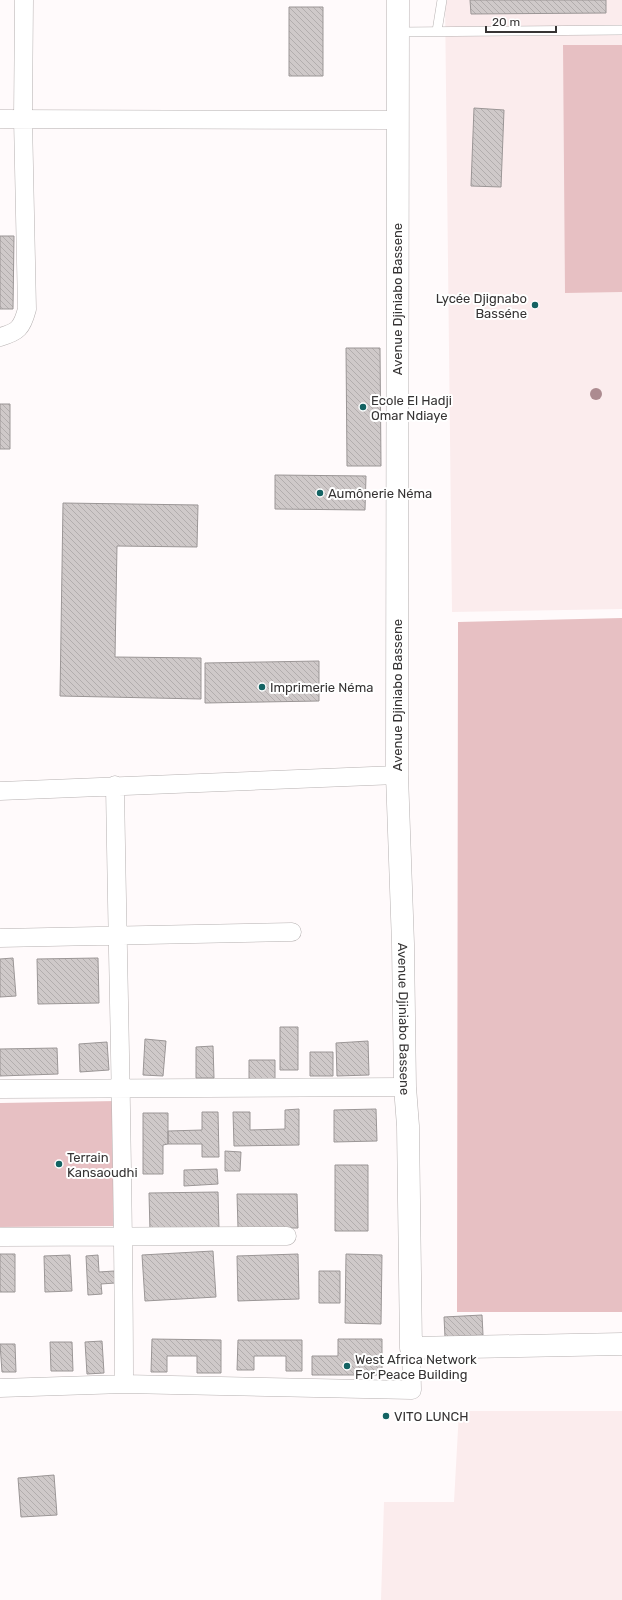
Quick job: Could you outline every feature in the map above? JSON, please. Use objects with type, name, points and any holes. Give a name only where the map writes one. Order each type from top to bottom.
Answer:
[{"type":"main road","name":"Avenue Djiniabo Bassene","points":[[398,0],[397,775],[408,1134],[411,1348]]},
{"type":"main road","points":[[411,1348],[622,1344]]},
{"type":"street","points":[[0,337],[14,333],[23,323],[27,309],[23,119],[24,0]]},
{"type":"street","points":[[0,119],[397,120]]},
{"type":"street","points":[[0,791],[115,785],[397,775]]},
{"type":"street","points":[[0,1388],[124,1384],[124,1237],[115,785]]},
{"type":"street","points":[[0,938],[292,932]]},
{"type":"street","points":[[0,1089],[406,1087]]},
{"type":"street","points":[[0,1237],[287,1236]]},
{"type":"street","name":"Avenue Djiniabo Bassene","points":[[124,1384],[412,1390],[411,1348]]},
{"type":"lane","points":[[437,31],[442,0]]},
{"type":"lane","points":[[398,32],[622,30]]},
{"type":"shaded area","name":"Lycée Djignabo Basséne","points":[[445,0],[622,0],[622,609],[452,612]]},
{"type":"shaded area","points":[[563,45],[622,45],[622,292],[565,293]]},
{"type":"shaded area","points":[[622,618],[622,1312],[457,1312],[458,622]]},
{"type":"shaded area","name":"Terrain Kansaoudhi","points":[[117,1101],[119,1226],[0,1227],[0,1103]]},
{"type":"shaded area","points":[[459,1411],[622,1411],[622,1600],[381,1600],[384,1502],[454,1502]]},
{"type":"building","points":[[470,0],[606,0],[606,13],[471,14]]},
{"type":"building","points":[[289,7],[323,7],[323,76],[289,76]]},
{"type":"building","points":[[474,108],[504,110],[501,187],[471,186]]},
{"type":"building","points":[[0,236],[14,236],[13,309],[0,309]]},
{"type":"building","name":"Ecole El Hadji Omar Ndiaye","points":[[346,348],[380,348],[381,466],[347,466]]},
{"type":"building","points":[[0,404],[10,404],[10,449],[0,449]]},
{"type":"building","name":"Aumônerie Néma","points":[[275,475],[366,476],[365,510],[275,509]]},
{"type":"building","points":[[63,503],[198,505],[197,547],[117,546],[115,657],[201,658],[201,699],[60,696]]},
{"type":"building","points":[[319,661],[319,701],[205,703],[205,663]]},
{"type":"building","points":[[13,958],[16,996],[0,997],[0,959]]},
{"type":"building","points":[[98,958],[99,1003],[38,1004],[37,959]]},
{"type":"building","points":[[280,1027],[298,1027],[298,1070],[280,1070]]},
{"type":"building","points":[[145,1039],[166,1041],[163,1076],[143,1075]]},
{"type":"building","points":[[368,1041],[369,1075],[337,1076],[336,1043]]},
{"type":"building","points":[[107,1042],[109,1070],[80,1072],[79,1044]]},
{"type":"building","points":[[213,1046],[214,1078],[196,1078],[196,1047]]},
{"type":"building","points":[[57,1048],[58,1074],[0,1076],[0,1049]]},
{"type":"building","points":[[310,1052],[333,1052],[333,1076],[310,1076]]},
{"type":"building","points":[[249,1060],[275,1060],[275,1082],[249,1082]]},
{"type":"building","points":[[299,1109],[299,1145],[234,1146],[233,1112],[250,1112],[250,1130],[285,1129],[285,1110]]},
{"type":"building","points":[[376,1109],[377,1141],[334,1142],[334,1110]]},
{"type":"building","points":[[202,1112],[218,1112],[219,1157],[202,1157],[202,1144],[168,1144],[168,1131],[202,1130]]},
{"type":"building","points":[[143,1113],[168,1113],[168,1144],[163,1145],[163,1174],[143,1174]]},
{"type":"building","points":[[225,1151],[241,1152],[240,1171],[225,1171]]},
{"type":"building","points":[[335,1165],[368,1165],[368,1231],[335,1231]]},
{"type":"building","points":[[217,1169],[218,1184],[184,1186],[184,1170]]},
{"type":"building","points":[[218,1192],[219,1229],[150,1231],[149,1193]]},
{"type":"building","points":[[237,1194],[297,1194],[298,1228],[238,1228]]},
{"type":"building","points":[[213,1251],[216,1297],[145,1301],[142,1255]]},
{"type":"building","points":[[0,1254],[15,1254],[15,1292],[0,1292]]},
{"type":"building","points":[[298,1254],[299,1299],[238,1301],[237,1256]]},
{"type":"building","points":[[346,1254],[382,1255],[381,1324],[345,1323]]},
{"type":"building","points":[[70,1255],[72,1291],[45,1292],[44,1256]]},
{"type":"building","points":[[98,1255],[99,1272],[114,1271],[115,1283],[101,1284],[102,1294],[88,1295],[86,1256]]},
{"type":"building","points":[[319,1271],[340,1271],[340,1303],[319,1303]]},
{"type":"building","points":[[482,1315],[483,1335],[445,1337],[444,1317]]},
{"type":"building","points":[[152,1339],[221,1340],[221,1373],[197,1373],[197,1356],[167,1356],[167,1372],[151,1372]]},
{"type":"building","name":"West Africa Network For Peace Building","points":[[338,1339],[382,1339],[382,1375],[312,1375],[312,1356],[338,1356]]},
{"type":"building","points":[[238,1340],[302,1340],[302,1371],[286,1371],[286,1356],[254,1356],[254,1370],[237,1370]]},
{"type":"building","points":[[102,1341],[104,1373],[87,1374],[85,1342]]},
{"type":"building","points":[[50,1342],[72,1342],[73,1371],[51,1371]]},
{"type":"building","points":[[0,1344],[15,1344],[16,1372],[2,1372]]},
{"type":"building","points":[[54,1475],[57,1515],[21,1517],[18,1478]]},
{"type":"place","name":"Lycée Djignabo Basséne","points":[[535,305]]},
{"type":"place","name":"Ecole El Hadji Omar Ndiaye","points":[[363,407]]},
{"type":"place","name":"Aumônerie Néma","points":[[320,493]]},
{"type":"place","name":"Imprimerie Néma","points":[[262,687]]},
{"type":"place","name":"Terrain Kansaoudhi","points":[[59,1164]]},
{"type":"place","name":"West Africa Network For Peace Building","points":[[347,1366]]},
{"type":"place","name":"VITO LUNCH","points":[[386,1416]]}]
